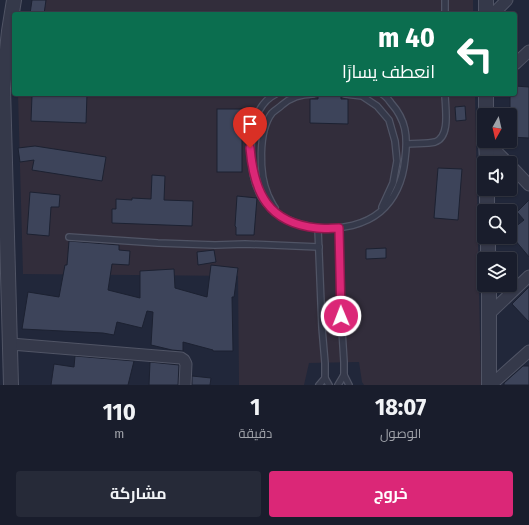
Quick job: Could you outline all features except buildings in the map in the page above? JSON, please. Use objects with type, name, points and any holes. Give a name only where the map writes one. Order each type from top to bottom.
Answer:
[{"type":"street","points":[[11,385],[7,351],[4,257],[3,88],[4,30],[14,0]]},
{"type":"street","points":[[486,0],[486,12]]},
{"type":"street","points":[[495,12],[507,0]]},
{"type":"street","points":[[517,62],[529,51]]},
{"type":"street","points":[[486,96],[486,108]]},
{"type":"street","points":[[493,148],[501,156]]},
{"type":"street","points":[[517,172],[529,185]]},
{"type":"street","points":[[489,314],[529,276]]},
{"type":"street","points":[[489,292],[490,385]]},
{"type":"street","points":[[7,351],[181,358],[186,364],[185,385]]},
{"type":"street","points":[[490,385],[529,351]]},
{"type":"lane","points":[[445,0],[445,12]]},
{"type":"lane","points":[[271,96],[259,108],[253,128],[250,148],[252,166],[257,185],[264,200],[278,214],[292,222],[318,228],[339,228],[362,222],[379,213],[397,192],[404,173],[407,144],[405,129],[397,111],[384,96]]},
{"type":"lane","points":[[278,214],[267,193],[263,172],[261,143],[264,129],[272,114],[286,102],[300,96]]},
{"type":"lane","points":[[362,96],[377,106],[389,120],[395,141],[397,161],[393,183],[379,213]]},
{"type":"lane","points":[[407,144],[435,142],[442,138],[445,133],[445,96]]},
{"type":"lane","points":[[318,228],[325,378],[329,385]]},
{"type":"lane","points":[[339,228],[344,375],[349,385]]},
{"type":"lane","points":[[69,237],[158,243],[319,247]]},
{"type":"lane","points":[[338,385],[344,375]]},
{"type":"lane","points":[[319,385],[325,378]]},
{"type":"shaded area","points":[[33,0],[473,0],[473,12],[31,12]]},
{"type":"shaded area","points":[[18,96],[475,96],[478,252],[477,252],[477,292],[479,292],[481,385],[364,385],[362,382],[359,362],[309,363],[304,385],[239,385],[238,276],[23,274]]},
{"type":"route","points":[[250,148],[252,166],[257,185],[264,200],[278,214],[292,222],[318,228],[339,228],[341,316]]}]
